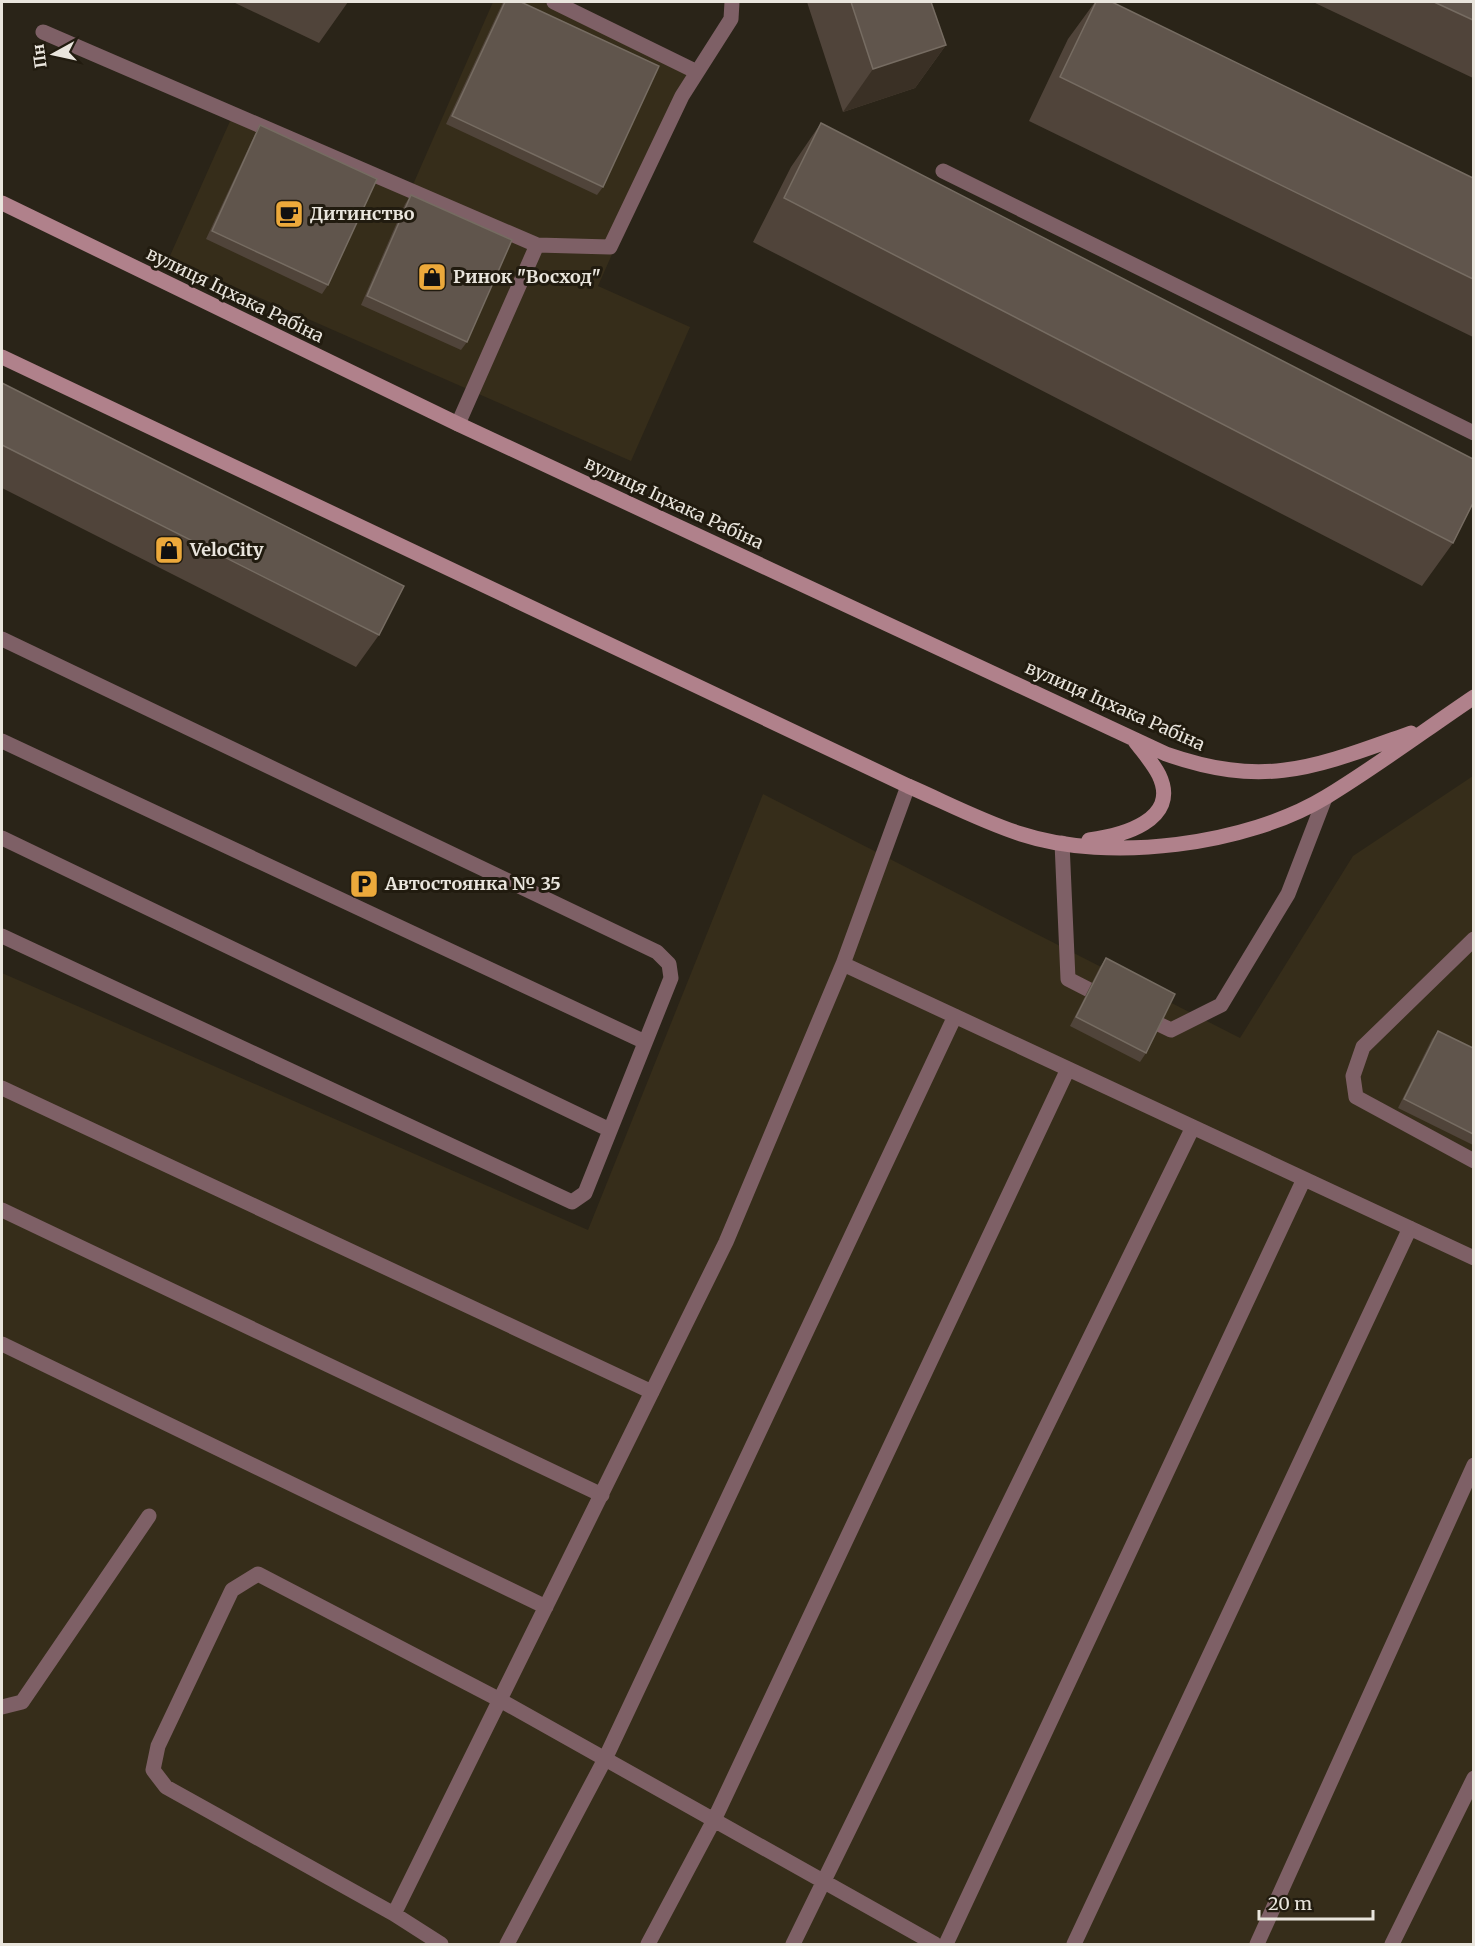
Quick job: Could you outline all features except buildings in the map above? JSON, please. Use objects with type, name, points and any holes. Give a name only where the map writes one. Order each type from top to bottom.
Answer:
[{"type":"main road","name":"вулиця Іцхака Рабіна","points":[[2,203],[458,424],[1133,738],[1202,766],[1242,772],[1284,772],[1323,764],[1431,726]]},
{"type":"main road","points":[[2,357],[908,786],[1022,834],[1062,843],[1134,849],[1194,842],[1268,823],[1325,798],[1473,697]]},
{"type":"main road","points":[[1062,843],[1107,837],[1132,830],[1152,819],[1160,806],[1160,777],[1133,738]]},
{"type":"lane","points":[[554,2],[697,72]]},
{"type":"lane","points":[[43,32],[537,245],[610,248],[681,96],[731,19],[732,2]]},
{"type":"lane","points":[[943,171],[1473,433]]},
{"type":"lane","points":[[458,424],[537,245]]},
{"type":"lane","points":[[2,639],[657,952],[669,964],[671,978],[585,1193],[572,1202],[2,936]]},
{"type":"lane","points":[[2,741],[645,1042]]},
{"type":"lane","points":[[394,1914],[726,1242],[843,964],[908,786]]},
{"type":"lane","points":[[1062,843],[1068,979],[1171,1030],[1221,1005],[1288,894],[1325,798]]},
{"type":"lane","points":[[2,838],[610,1130]]},
{"type":"lane","points":[[1473,939],[1364,1047],[1353,1076],[1356,1097],[1473,1161]]},
{"type":"lane","points":[[843,964],[1473,1258]]},
{"type":"lane","points":[[507,1944],[605,1759],[955,1016]]},
{"type":"lane","points":[[648,1944],[714,1820],[1068,1069]]},
{"type":"lane","points":[[2,1088],[652,1392]]},
{"type":"lane","points":[[793,1944],[1193,1127]]},
{"type":"lane","points":[[946,1944],[1304,1179]]},
{"type":"lane","points":[[2,1210],[602,1495]]},
{"type":"lane","points":[[1074,1944],[1410,1228]]},
{"type":"lane","points":[[2,1344],[546,1607]]},
{"type":"lane","points":[[1257,1944],[1473,1465]]},
{"type":"lane","points":[[2,1707],[22,1702],[149,1516]]},
{"type":"lane","points":[[441,1944],[394,1914],[166,1787],[153,1770],[158,1746],[232,1590],[258,1574],[500,1700],[935,1944]]},
{"type":"lane","points":[[1392,1944],[1473,1778]]},
{"type":"shaded area","points":[[493,2],[543,2],[694,68],[598,286],[690,327],[631,461],[169,258],[231,119],[408,196]]},
{"type":"shaded area","points":[[1473,776],[1473,1944],[2,1944],[2,973],[588,1230],[763,794],[1240,1038],[1353,856]]},
{"type":"place","name":"Дитинство","points":[[289,214]]},
{"type":"place","name":"Ринок \"Восход\"","points":[[432,277]]},
{"type":"place","name":"VeloCity","points":[[169,550]]},
{"type":"place","name":"Автостоянка № 35","points":[[364,884]]}]
